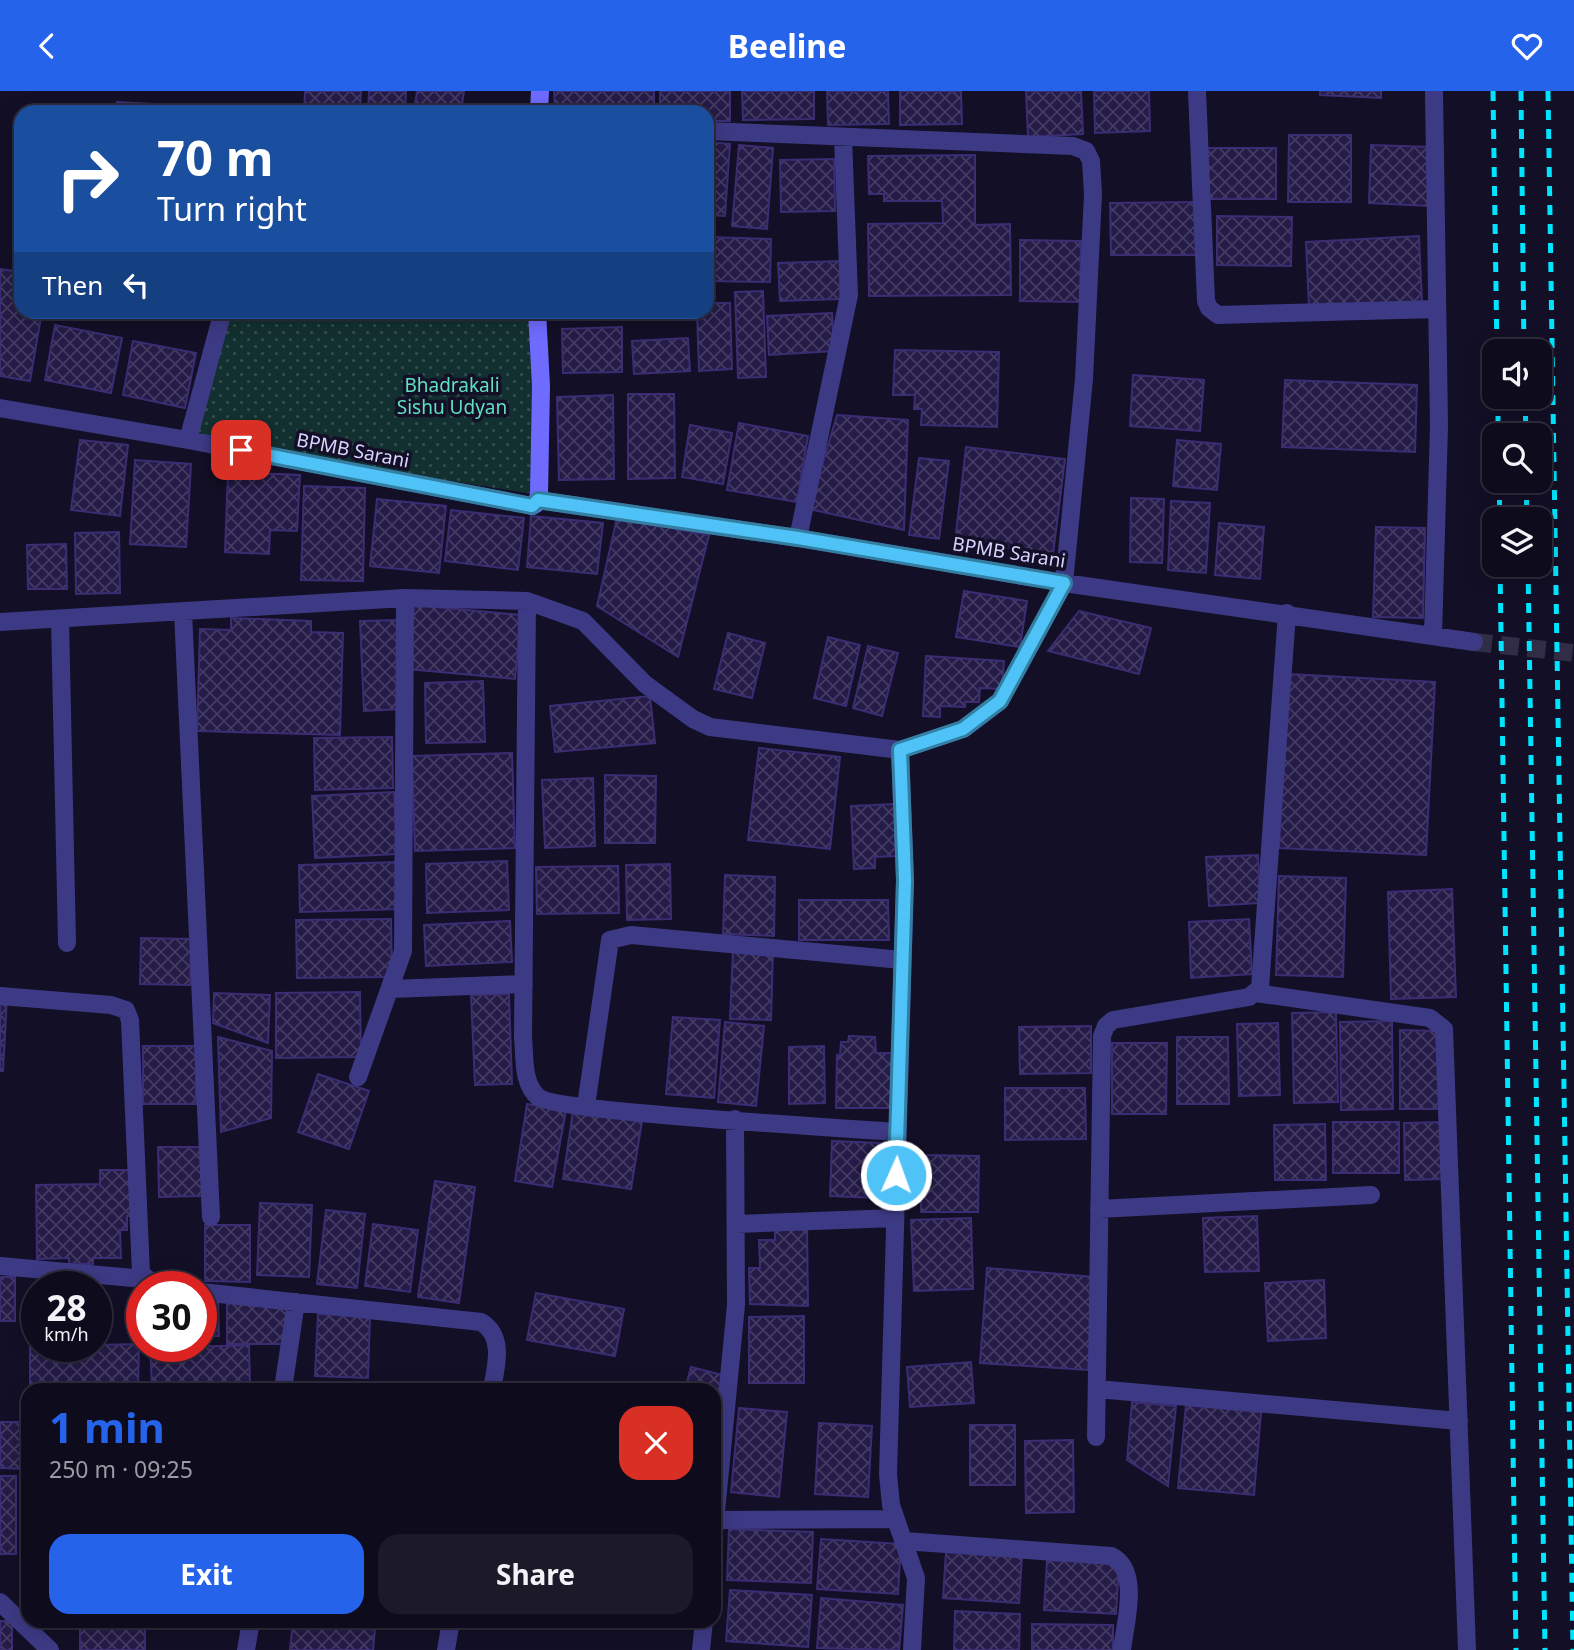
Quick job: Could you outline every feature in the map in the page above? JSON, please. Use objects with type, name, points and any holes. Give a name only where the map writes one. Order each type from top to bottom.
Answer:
[{"type":"street","points":[[1197,91],[1206,301],[1212,312],[1218,315],[1437,309]]},
{"type":"street","points":[[1433,636],[1439,426],[1434,91]]},
{"type":"street","points":[[0,622],[405,598],[527,601],[583,621],[645,684],[693,719],[710,727],[900,750],[963,729],[1000,701],[1064,583],[1086,352],[1093,194],[1091,161],[1086,151],[1073,146],[714,131]]},
{"type":"street","points":[[798,538],[849,295],[843,138]]},
{"type":"street","points":[[188,440],[221,319]]},
{"type":"street","points":[[535,503],[541,386],[537,319]]},
{"type":"street","name":"BPMB Sarani","points":[[0,408],[535,503],[798,538],[1064,583],[1474,642]]},
{"type":"street","points":[[358,1077],[401,963],[403,943],[405,598]]},
{"type":"street","points":[[527,601],[524,1050],[526,1074],[531,1090],[541,1100],[586,1106],[897,1132]]},
{"type":"street","points":[[183,612],[211,1217]]},
{"type":"street","points":[[1256,993],[1261,981],[1287,613]]},
{"type":"street","points":[[60,619],[67,943]]},
{"type":"street","points":[[900,750],[905,880],[888,1474],[891,1505],[916,1578],[912,1650]]},
{"type":"street","points":[[586,1106],[610,940],[631,935],[902,960]]},
{"type":"street","points":[[391,989],[524,984]]},
{"type":"street","points":[[1096,1437],[1101,1048],[1106,1026],[1113,1020],[1256,993],[1430,1018],[1444,1029],[1467,1650]]},
{"type":"street","points":[[0,996],[111,1005],[126,1010],[130,1020],[141,1271]]},
{"type":"street","points":[[721,1471],[733,1361],[735,1119]]},
{"type":"street","points":[[1099,1209],[1371,1195]]},
{"type":"street","points":[[736,1224],[895,1218]]},
{"type":"street","points":[[0,1266],[126,1280]]},
{"type":"street","points":[[217,1294],[481,1322],[489,1327],[496,1344],[493,1383]]},
{"type":"street","points":[[285,1383],[296,1302]]},
{"type":"street","points":[[1097,1389],[1459,1421]]},
{"type":"street","points":[[721,1526],[896,1519]]},
{"type":"street","points":[[904,1541],[1111,1556],[1120,1560],[1128,1577],[1122,1650]]},
{"type":"street","points":[[0,1602],[21,1622]]},
{"type":"street","points":[[27,1628],[50,1650]]},
{"type":"street","points":[[246,1650],[250,1628]]},
{"type":"street","points":[[446,1650],[450,1628]]},
{"type":"street","points":[[701,1650],[703,1628]]},
{"type":"green space","name":"Bhadrakali Sishu Udyan","points":[[212,319],[536,319],[539,495],[190,439]]},
{"type":"building","points":[[305,91],[361,91],[360,105],[304,105]]},
{"type":"building","points":[[369,91],[406,91],[405,105],[368,105]]},
{"type":"building","points":[[417,91],[464,91],[462,105],[415,105]]},
{"type":"building","points":[[554,91],[654,91],[654,105],[555,105]]},
{"type":"building","points":[[660,91],[730,91],[730,121],[714,121],[714,105],[660,105]]},
{"type":"building","points":[[742,91],[814,91],[814,119],[743,120]]},
{"type":"building","points":[[827,91],[888,91],[889,124],[828,125]]},
{"type":"building","points":[[900,91],[961,91],[962,124],[900,125]]},
{"type":"building","points":[[1026,91],[1081,91],[1083,134],[1028,137]]},
{"type":"building","points":[[1094,91],[1149,91],[1150,131],[1095,133]]},
{"type":"building","points":[[1320,91],[1381,91],[1381,98],[1320,95]]},
{"type":"building","points":[[117,102],[152,104],[152,105],[117,105]]},
{"type":"building","points":[[1289,135],[1351,135],[1351,202],[1288,202]]},
{"type":"building","points":[[714,143],[730,144],[725,216],[714,215]]},
{"type":"building","points":[[739,145],[773,148],[767,229],[732,226]]},
{"type":"building","points":[[1371,145],[1431,147],[1429,206],[1369,203]]},
{"type":"building","points":[[1204,148],[1276,148],[1276,199],[1204,199]]},
{"type":"building","points":[[975,155],[975,225],[1010,224],[1011,295],[869,296],[868,224],[943,223],[942,201],[884,201],[884,194],[869,194],[868,156]]},
{"type":"building","points":[[834,159],[835,211],[781,212],[780,160]]},
{"type":"building","points":[[1196,202],[1196,255],[1111,255],[1110,203]]},
{"type":"building","points":[[1217,216],[1292,217],[1291,266],[1217,265]]},
{"type":"building","points":[[1419,236],[1422,302],[1309,307],[1306,242]]},
{"type":"building","points":[[714,237],[771,239],[770,282],[714,281]]},
{"type":"building","points":[[1020,240],[1081,241],[1080,302],[1020,301]]},
{"type":"building","points":[[840,261],[840,299],[780,301],[778,263]]},
{"type":"building","points":[[0,269],[14,271],[14,319],[41,319],[30,381],[0,376]]},
{"type":"building","points":[[763,291],[766,377],[738,378],[735,292]]},
{"type":"building","points":[[714,303],[730,303],[732,369],[699,371],[697,319],[714,319]]},
{"type":"building","points":[[832,313],[834,351],[769,355],[767,316]]},
{"type":"building","points":[[55,325],[122,338],[111,393],[45,380]]},
{"type":"building","points":[[622,327],[622,372],[563,373],[562,329]]},
{"type":"building","points":[[688,338],[690,371],[634,374],[632,341]]},
{"type":"building","points":[[133,341],[196,353],[185,408],[123,395]]},
{"type":"building","points":[[895,350],[999,352],[997,427],[921,425],[922,409],[914,409],[915,395],[893,395]]},
{"type":"building","points":[[1133,375],[1204,380],[1200,431],[1130,426]]},
{"type":"building","points":[[1285,380],[1417,385],[1415,452],[1282,447]]},
{"type":"building","points":[[628,394],[674,394],[675,478],[628,479]]},
{"type":"building","points":[[613,395],[614,479],[559,480],[557,397]]},
{"type":"building","points":[[837,415],[908,420],[904,530],[809,509]]},
{"type":"building","points":[[739,423],[808,436],[797,502],[727,490]]},
{"type":"building","points":[[690,425],[732,433],[723,484],[682,477]]},
{"type":"building","points":[[80,440],[128,445],[120,516],[71,510]]},
{"type":"building","points":[[1177,440],[1221,444],[1217,490],[1173,486]]},
{"type":"building","points":[[966,447],[1065,459],[1053,554],[955,542]]},
{"type":"building","points":[[919,458],[949,461],[939,539],[909,535]]},
{"type":"building","points":[[135,460],[191,464],[186,547],[130,544]]},
{"type":"building","points":[[228,472],[300,475],[297,531],[270,530],[269,554],[225,552]]},
{"type":"building","points":[[304,486],[365,488],[363,581],[301,580]]},
{"type":"building","points":[[1131,498],[1164,499],[1162,563],[1130,562]]},
{"type":"building","points":[[377,499],[446,506],[439,573],[370,566]]},
{"type":"building","points":[[1171,501],[1210,503],[1206,573],[1168,570]]},
{"type":"building","points":[[451,510],[524,518],[518,570],[445,561]]},
{"type":"building","points":[[531,516],[603,523],[597,574],[527,567]]},
{"type":"building","points":[[617,518],[709,535],[678,657],[597,606]]},
{"type":"building","points":[[1219,523],[1264,527],[1260,579],[1215,575]]},
{"type":"building","points":[[1376,527],[1425,528],[1423,618],[1373,617]]},
{"type":"building","points":[[119,532],[120,593],[76,594],[75,533]]},
{"type":"building","points":[[66,544],[67,589],[28,589],[27,545]]},
{"type":"building","points":[[964,591],[1027,601],[1020,647],[956,637]]},
{"type":"building","points":[[414,605],[521,615],[515,679],[408,669]]},
{"type":"building","points":[[1079,611],[1151,628],[1139,674],[1048,651]]},
{"type":"building","points":[[231,618],[311,621],[311,632],[343,633],[340,735],[197,731],[200,629],[231,630]]},
{"type":"building","points":[[398,620],[402,709],[364,711],[360,621]]},
{"type":"building","points":[[728,633],[765,643],[752,698],[714,689]]},
{"type":"building","points":[[828,637],[860,645],[846,706],[814,698]]},
{"type":"building","points":[[868,646],[898,653],[882,716],[853,708]]},
{"type":"building","points":[[926,656],[1004,661],[1002,689],[980,688],[979,702],[965,702],[965,707],[940,706],[940,717],[923,716]]},
{"type":"building","points":[[1289,674],[1435,682],[1426,855],[1279,848]]},
{"type":"building","points":[[483,681],[485,742],[426,743],[425,683]]},
{"type":"building","points":[[650,696],[655,743],[555,752],[550,706]]},
{"type":"building","points":[[392,737],[393,788],[315,790],[314,738]]},
{"type":"building","points":[[759,748],[840,757],[830,849],[748,840]]},
{"type":"building","points":[[512,753],[515,848],[415,851],[412,756]]},
{"type":"building","points":[[605,775],[656,776],[655,843],[605,843]]},
{"type":"building","points":[[593,778],[595,846],[545,848],[542,780]]},
{"type":"building","points":[[394,792],[397,854],[315,858],[312,796]]},
{"type":"building","points":[[894,804],[896,856],[875,857],[875,868],[854,869],[851,806]]},
{"type":"building","points":[[1258,855],[1260,903],[1209,906],[1206,857]]},
{"type":"building","points":[[507,861],[509,910],[427,913],[426,864]]},
{"type":"building","points":[[398,862],[400,909],[300,912],[299,865]]},
{"type":"building","points":[[670,864],[671,919],[627,920],[626,865]]},
{"type":"building","points":[[618,866],[619,913],[537,914],[536,867]]},
{"type":"building","points":[[725,875],[775,877],[774,936],[723,934]]},
{"type":"building","points":[[1279,876],[1346,878],[1343,977],[1276,975]]},
{"type":"building","points":[[1452,889],[1456,997],[1391,999],[1388,892]]},
{"type":"building","points":[[799,900],[888,900],[889,940],[799,940]]},
{"type":"building","points":[[391,919],[392,977],[297,978],[296,920]]},
{"type":"building","points":[[1249,919],[1252,974],[1191,978],[1189,922]]},
{"type":"building","points":[[510,921],[512,962],[426,966],[424,925]]},
{"type":"building","points":[[141,938],[191,939],[190,985],[140,984]]},
{"type":"building","points":[[733,951],[773,953],[771,1020],[730,1019]]},
{"type":"building","points":[[360,992],[361,1057],[276,1058],[276,993]]},
{"type":"building","points":[[214,993],[270,995],[268,1043],[213,1023]]},
{"type":"building","points":[[509,994],[512,1084],[475,1085],[471,995]]},
{"type":"building","points":[[0,997],[7,997],[3,1071],[0,1071]]},
{"type":"building","points":[[1336,1012],[1338,1102],[1294,1103],[1292,1013]]},
{"type":"building","points":[[673,1017],[720,1020],[714,1098],[666,1094]]},
{"type":"building","points":[[1392,1021],[1393,1109],[1341,1110],[1340,1022]]},
{"type":"building","points":[[725,1022],[764,1026],[756,1106],[718,1102]]},
{"type":"building","points":[[1278,1023],[1280,1095],[1239,1096],[1237,1024]]},
{"type":"building","points":[[1091,1026],[1091,1073],[1020,1074],[1019,1027]]},
{"type":"building","points":[[1400,1030],[1441,1031],[1441,1109],[1400,1109]]},
{"type":"building","points":[[849,1036],[875,1037],[876,1053],[896,1053],[894,1108],[836,1108],[837,1055],[840,1056],[841,1042],[848,1042]]},
{"type":"building","points":[[218,1037],[272,1051],[271,1118],[221,1132]]},
{"type":"building","points":[[1177,1037],[1228,1037],[1229,1104],[1177,1104]]},
{"type":"building","points":[[1112,1043],[1167,1043],[1166,1114],[1112,1114]]},
{"type":"building","points":[[143,1046],[196,1046],[196,1104],[143,1104]]},
{"type":"building","points":[[824,1046],[825,1103],[789,1104],[789,1047]]},
{"type":"building","points":[[318,1074],[369,1091],[349,1149],[298,1132]]},
{"type":"building","points":[[1005,1088],[1085,1088],[1086,1139],[1005,1140]]},
{"type":"building","points":[[527,1104],[566,1110],[552,1187],[515,1181]]},
{"type":"building","points":[[573,1111],[642,1121],[631,1189],[563,1179]]},
{"type":"building","points":[[1333,1122],[1399,1122],[1399,1173],[1333,1173]]},
{"type":"building","points":[[1444,1122],[1445,1179],[1405,1180],[1404,1123]]},
{"type":"building","points":[[1325,1124],[1326,1180],[1275,1180],[1274,1125]]},
{"type":"building","points":[[832,1141],[880,1143],[879,1161],[888,1161],[887,1182],[879,1182],[878,1198],[830,1196]]},
{"type":"building","points":[[158,1147],[202,1147],[203,1196],[159,1197]]},
{"type":"building","points":[[921,1155],[979,1156],[978,1212],[921,1212]]},
{"type":"building","points":[[100,1170],[133,1170],[134,1216],[127,1216],[127,1230],[120,1230],[121,1258],[93,1258],[93,1264],[69,1264],[69,1258],[37,1259],[36,1185],[100,1184]]},
{"type":"building","points":[[435,1181],[475,1187],[459,1303],[418,1297]]},
{"type":"building","points":[[260,1203],[312,1205],[309,1277],[257,1275]]},
{"type":"building","points":[[326,1210],[365,1214],[357,1288],[317,1284]]},
{"type":"building","points":[[1257,1216],[1259,1271],[1205,1272],[1203,1218]]},
{"type":"building","points":[[971,1218],[973,1289],[914,1291],[911,1220]]},
{"type":"building","points":[[373,1224],[418,1230],[410,1292],[365,1286]]},
{"type":"building","points":[[205,1225],[250,1225],[250,1282],[217,1281],[217,1271],[205,1271]]},
{"type":"building","points":[[807,1228],[808,1306],[750,1304],[749,1268],[760,1268],[759,1240],[775,1240],[775,1229]]},
{"type":"building","points":[[987,1268],[1095,1277],[1088,1370],[980,1363]]},
{"type":"building","points":[[0,1277],[15,1277],[15,1321],[0,1321]]},
{"type":"building","points":[[1324,1280],[1326,1338],[1268,1341],[1265,1283]]},
{"type":"building","points":[[536,1293],[624,1309],[615,1356],[527,1340]]},
{"type":"building","points":[[217,1297],[218,1297],[217,1336]]},
{"type":"building","points":[[227,1303],[287,1304],[287,1344],[227,1344]]},
{"type":"building","points":[[318,1314],[370,1317],[368,1378],[315,1376]]},
{"type":"building","points":[[804,1316],[804,1383],[749,1383],[749,1317]]},
{"type":"building","points":[[126,1344],[126,1362],[139,1362],[138,1383],[30,1383],[30,1362],[112,1362],[112,1345]]},
{"type":"building","points":[[249,1345],[250,1383],[152,1383],[151,1362],[217,1362],[217,1346]]},
{"type":"building","points":[[971,1362],[974,1403],[910,1407],[907,1367]]},
{"type":"building","points":[[691,1367],[726,1376],[721,1399],[721,1383],[687,1383]]},
{"type":"building","points":[[1132,1402],[1176,1406],[1168,1486],[1127,1460]]},
{"type":"building","points":[[1186,1405],[1261,1412],[1254,1495],[1178,1488]]},
{"type":"building","points":[[739,1408],[787,1412],[779,1497],[731,1492]]},
{"type":"building","points":[[0,1422],[21,1422],[21,1469],[0,1468]]},
{"type":"building","points":[[819,1423],[872,1426],[868,1497],[815,1494]]},
{"type":"building","points":[[970,1425],[1015,1425],[1015,1485],[970,1485]]},
{"type":"building","points":[[1073,1440],[1074,1512],[1026,1513],[1025,1441]]},
{"type":"building","points":[[0,1476],[16,1476],[16,1554],[0,1554]]},
{"type":"building","points":[[729,1529],[813,1532],[811,1583],[727,1580]]},
{"type":"building","points":[[821,1539],[901,1544],[898,1594],[817,1589]]},
{"type":"building","points":[[946,1552],[1022,1556],[1019,1603],[943,1598]]},
{"type":"building","points":[[1047,1560],[1119,1564],[1116,1614],[1044,1610]]},
{"type":"building","points":[[730,1590],[812,1595],[808,1647],[726,1641]]},
{"type":"building","points":[[821,1598],[903,1605],[899,1650],[817,1648]]},
{"type":"building","points":[[955,1611],[1020,1614],[1019,1650],[954,1650]]},
{"type":"building","points":[[0,1621],[12,1621],[12,1650],[0,1650]]},
{"type":"building","points":[[1032,1624],[1113,1625],[1113,1650],[1032,1650]]},
{"type":"building","points":[[80,1628],[145,1628],[145,1650],[80,1650]]},
{"type":"building","points":[[292,1628],[375,1630],[373,1650],[290,1650]]},
{"type":"tunnel","points":[[1474,642],[1574,653]]},
{"type":"railway","points":[[1493,91],[1497,339]]},
{"type":"railway","points":[[1521,91],[1524,339]]},
{"type":"railway","points":[[1548,91],[1573,1650]]},
{"type":"railway","points":[[1498,409],[1498,423]]},
{"type":"railway","points":[[1525,409],[1526,423]]},
{"type":"railway","points":[[1499,493],[1500,507]]},
{"type":"railway","points":[[1526,493],[1527,507]]},
{"type":"railway","points":[[1500,577],[1516,1650]]},
{"type":"railway","points":[[1528,577],[1545,1650]]},
{"type":"route","points":[[241,450],[532,506],[536,505],[538,500],[798,538],[1064,583],[1000,701],[963,729],[900,750],[905,880],[896,1175]]}]
